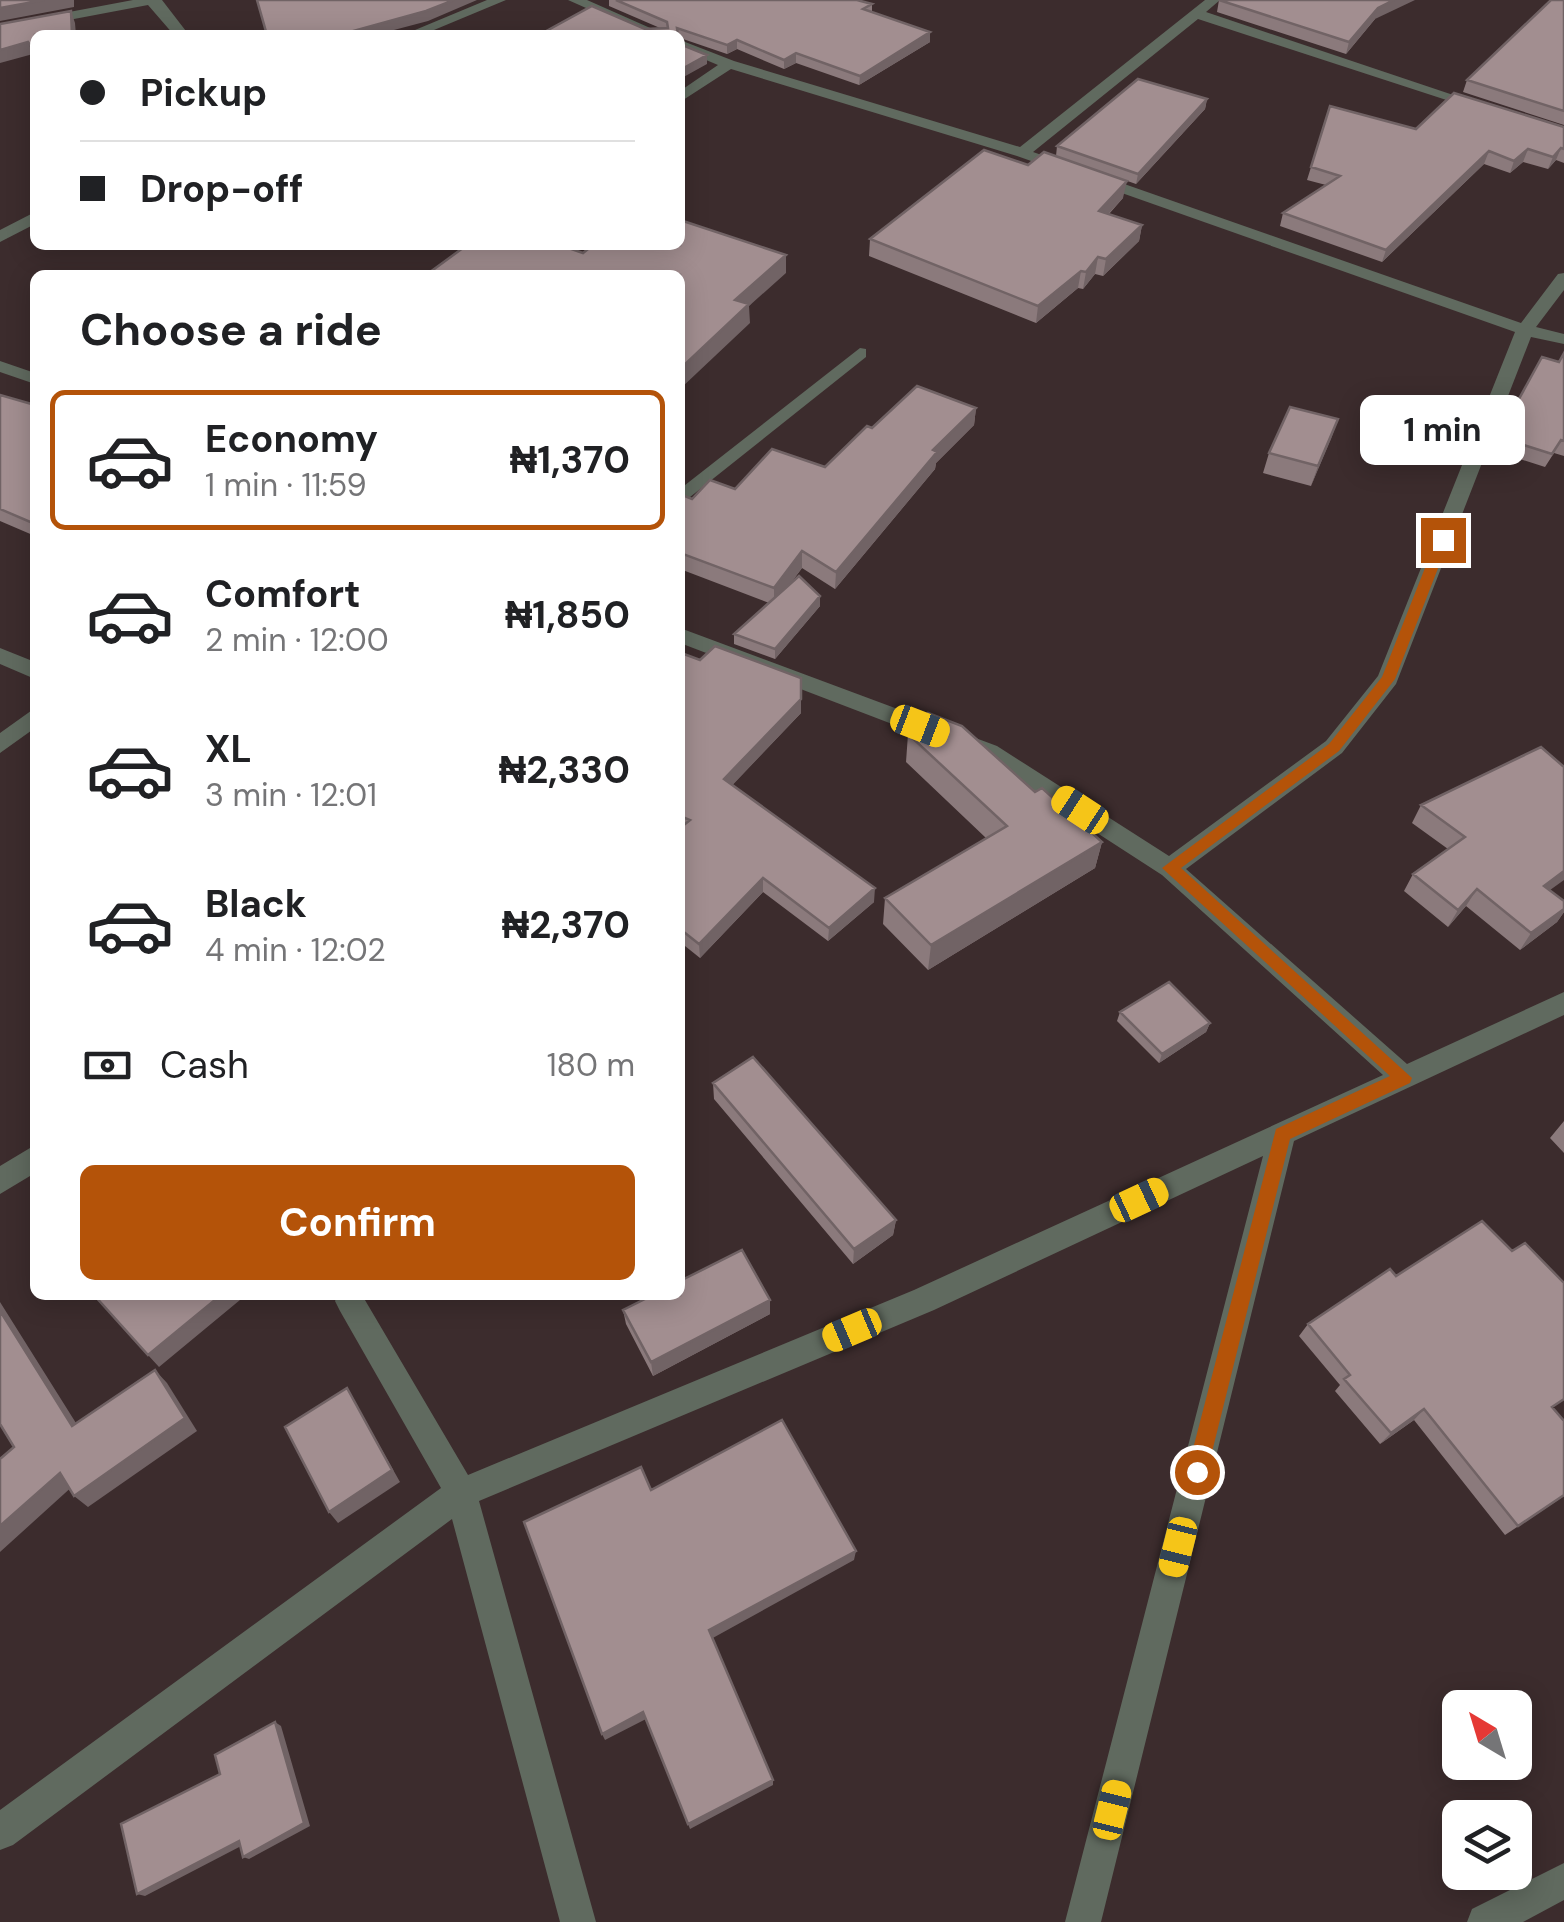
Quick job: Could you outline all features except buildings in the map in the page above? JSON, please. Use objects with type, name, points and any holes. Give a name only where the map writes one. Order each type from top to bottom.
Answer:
[{"type":"street","points":[[0,29],[152,0],[178,30]]},
{"type":"street","points":[[423,30],[499,0]]},
{"type":"street","points":[[575,0],[647,30]]},
{"type":"street","points":[[1022,153],[1213,0]]},
{"type":"street","points":[[1194,12],[1490,110]]},
{"type":"street","points":[[685,46],[730,64],[1022,153],[1525,330],[1564,339]]},
{"type":"street","points":[[685,95],[730,64]]},
{"type":"street","points":[[0,237],[30,220]]},
{"type":"street","points":[[1170,868],[1334,747],[1388,679],[1525,330],[1564,278]]},
{"type":"street","points":[[685,495],[860,353]]},
{"type":"street","points":[[0,366],[30,376]]},
{"type":"street","points":[[685,637],[989,752],[1170,868],[1404,1078]]},
{"type":"street","points":[[0,654],[30,669]]},
{"type":"street","points":[[0,745],[30,720]]},
{"type":"street","points":[[0,1832],[462,1492],[924,1300],[1564,1003]]},
{"type":"street","points":[[1083,1922],[1282,1134]]},
{"type":"street","points":[[0,1182],[30,1161]]},
{"type":"street","points":[[350,1301],[462,1492],[578,1922]]},
{"type":"street","points":[[1504,1918],[1564,1880]]},
{"type":"route","points":[[1197,1472],[1282,1134],[1404,1078],[1170,868],[1334,747],[1388,679],[1443,540]]}]
